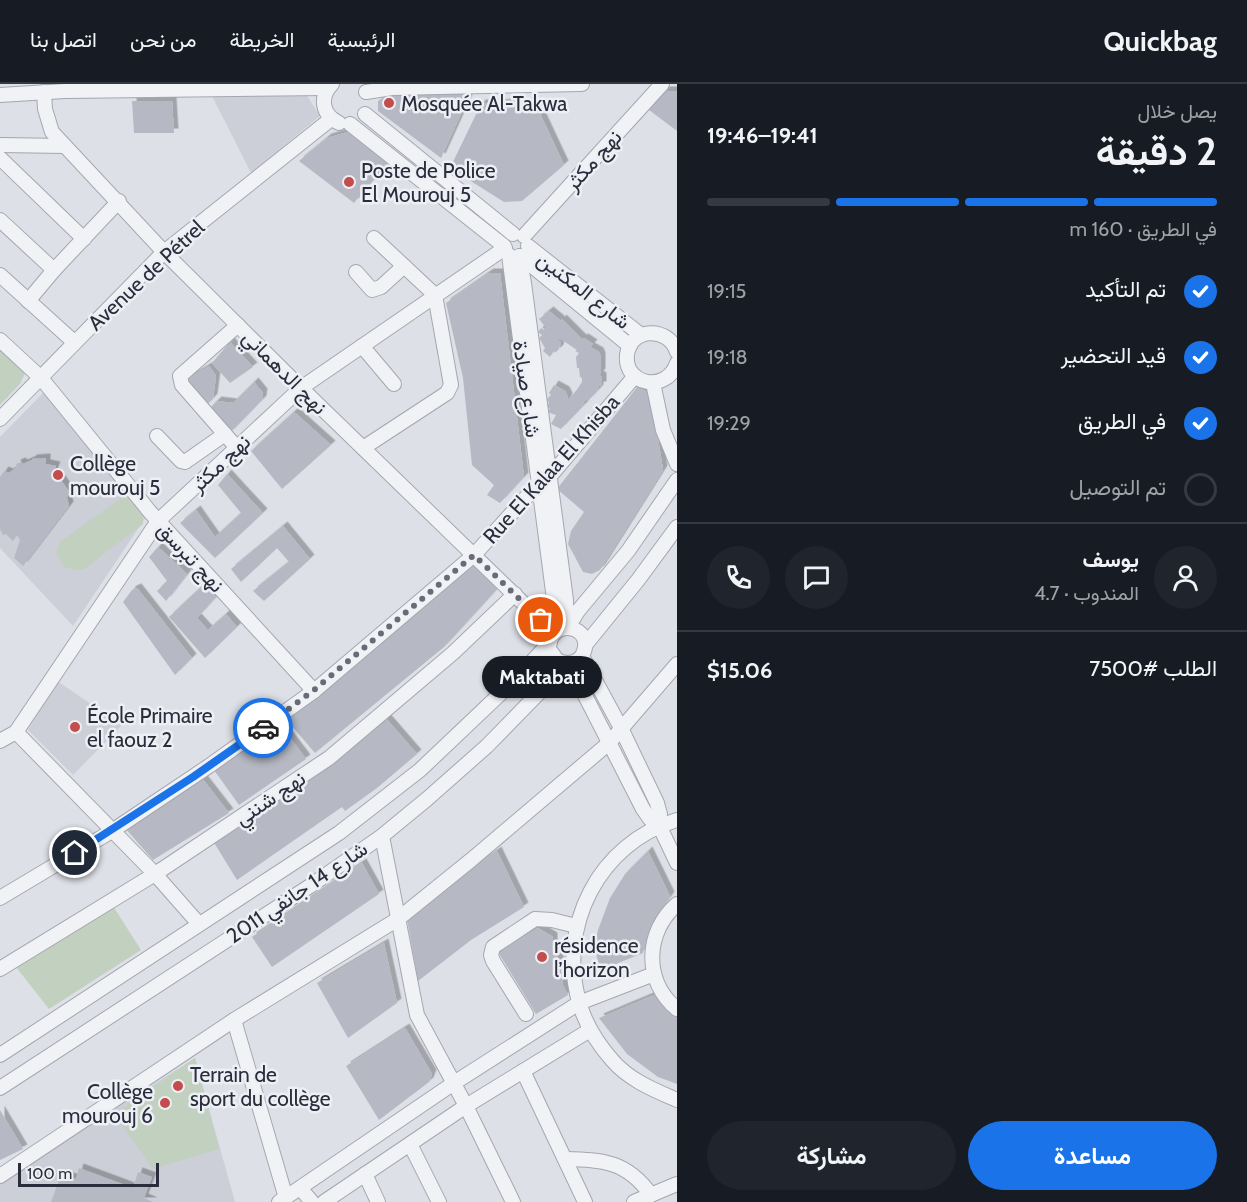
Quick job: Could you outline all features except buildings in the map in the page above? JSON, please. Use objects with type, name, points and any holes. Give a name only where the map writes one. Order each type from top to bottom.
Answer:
[{"type":"street","points":[[330,86],[324,96],[323,104],[326,112],[331,119],[350,124],[365,114],[369,100],[363,88],[582,84]]},
{"type":"street","name":"نهج مكثر","points":[[0,741],[16,732],[158,521],[301,388],[435,295],[515,247],[662,84]]},
{"type":"street","points":[[0,95],[65,88],[330,86]]},
{"type":"street","name":"نهج الدهماني","points":[[44,92],[45,109],[52,132],[119,201],[164,252],[474,555],[559,632]]},
{"type":"street","name":"شارع المكنين","points":[[365,114],[630,346]]},
{"type":"street","name":"Avenue de Pétrel","points":[[0,419],[164,252],[331,119]]},
{"type":"street","name":"شارع المكنين","points":[[350,124],[515,247],[641,335]]},
{"type":"street","points":[[65,146],[6,145],[0,157],[84,239]]},
{"type":"street","points":[[28,301],[119,201]]},
{"type":"street","points":[[0,219],[54,270]]},
{"type":"street","points":[[363,448],[447,393],[451,386],[435,295],[374,238]]},
{"type":"street","name":"شارع صيادة","points":[[515,247],[545,478],[559,632]]},
{"type":"street","points":[[356,272],[372,290],[381,287],[404,266]]},
{"type":"street","points":[[0,275],[74,342]]},
{"type":"street","points":[[237,448],[182,385],[180,376],[238,325]]},
{"type":"street","points":[[677,352],[672,341],[665,336],[657,333],[641,335],[630,346],[628,362],[635,376],[642,381],[653,382],[666,379],[673,373],[677,363]]},
{"type":"street","name":"نهج تبرسق","points":[[0,340],[41,378],[158,521],[314,690]]},
{"type":"street","points":[[362,346],[394,384]]},
{"type":"street","name":"Rue El Kalaa El Khisba","points":[[0,898],[112,831],[210,766],[314,690],[474,555],[635,376]]},
{"type":"street","points":[[653,382],[663,430],[677,464]]},
{"type":"street","points":[[157,436],[181,461],[185,462],[225,435]]},
{"type":"street","name":"شارع 14 جانفي 2011","points":[[0,1055],[339,833],[420,770],[519,676],[578,611],[628,551],[677,480]]},
{"type":"street","points":[[677,528],[638,580],[584,650],[576,661],[568,664],[560,662],[552,655],[559,632],[580,632],[584,650],[657,803],[660,814],[659,825],[677,863]]},
{"type":"street","name":"نهج شنني","points":[[0,969],[155,874],[328,758],[453,653],[515,594]]},
{"type":"street","points":[[568,664],[643,809],[650,819],[659,825]]},
{"type":"street","name":"شارع 14 جانفي 2011","points":[[0,1088],[310,886],[382,836],[487,746],[568,664]]},
{"type":"street","points":[[0,1176],[234,1020],[398,919],[609,743],[677,664]]},
{"type":"street","points":[[16,732],[155,874],[199,924]]},
{"type":"street","points":[[677,820],[659,825],[622,850],[593,884],[576,926],[572,965],[579,1003],[590,1030],[613,1061],[644,1086],[677,1101]]},
{"type":"street","points":[[382,836],[417,1015],[466,1106],[513,1202]]},
{"type":"street","points":[[677,904],[663,920],[655,936],[652,955],[654,974],[662,992],[677,1009]]},
{"type":"street","points":[[526,1014],[493,961],[491,955],[493,947],[535,920],[552,920],[576,926]]},
{"type":"street","points":[[234,1020],[282,1200],[454,1083],[579,1003],[654,974]]},
{"type":"street","points":[[324,1202],[466,1106],[590,1030]]},
{"type":"street","points":[[523,1071],[585,1202]]},
{"type":"street","points":[[410,1144],[439,1202]]},
{"type":"street","points":[[565,1159],[607,1161],[622,1167],[643,1183],[651,1195]]},
{"type":"street","points":[[365,1174],[378,1202]]},
{"type":"street","points":[[634,1202],[677,1184]]},
{"type":"street","points":[[300,1188],[312,1202]]},
{"type":"shaded area","points":[[211,94],[306,94],[320,116],[251,173]]},
{"type":"shaded area","name":"Collège mourouj 5","points":[[45,391],[148,514],[73,626],[0,548],[0,437]]},
{"type":"shaded area","name":"École Primaire el faouz 2","points":[[57,681],[122,725],[73,775],[28,730]]},
{"type":"shaded area","name":"Collège mourouj 6","points":[[195,1058],[235,1202],[0,1202],[0,1182]]},
{"type":"green space","points":[[0,342],[28,367],[20,384],[0,405]]},
{"type":"green space","points":[[121,498],[129,498],[143,514],[143,524],[83,570],[65,568],[56,553],[60,542]]},
{"type":"green space","points":[[113,906],[141,950],[49,1009],[16,967]]},
{"type":"green space","name":"Terrain de sport du collège","points":[[195,1058],[219,1149],[153,1169],[114,1114]]},
{"type":"way so far","points":[[263,728],[314,690],[474,555],[541,620]]},
{"type":"place","name":"Mosquée Al-Takwa","points":[[389,103]]},
{"type":"place","name":"Poste de Police El Mourouj 5","points":[[349,182]]},
{"type":"place","name":"Collège mourouj 5","points":[[58,475]]},
{"type":"place","name":"Maktabati","points":[[541,620]]},
{"type":"place","name":"École Primaire el faouz 2","points":[[75,727]]},
{"type":"place","name":"résidence l’horizon","points":[[542,957]]},
{"type":"place","name":"Terrain de sport du collège","points":[[178,1086]]},
{"type":"place","name":"Collège mourouj 6","points":[[165,1103]]},
{"type":"route","points":[[75,853],[210,766],[263,728]]}]
